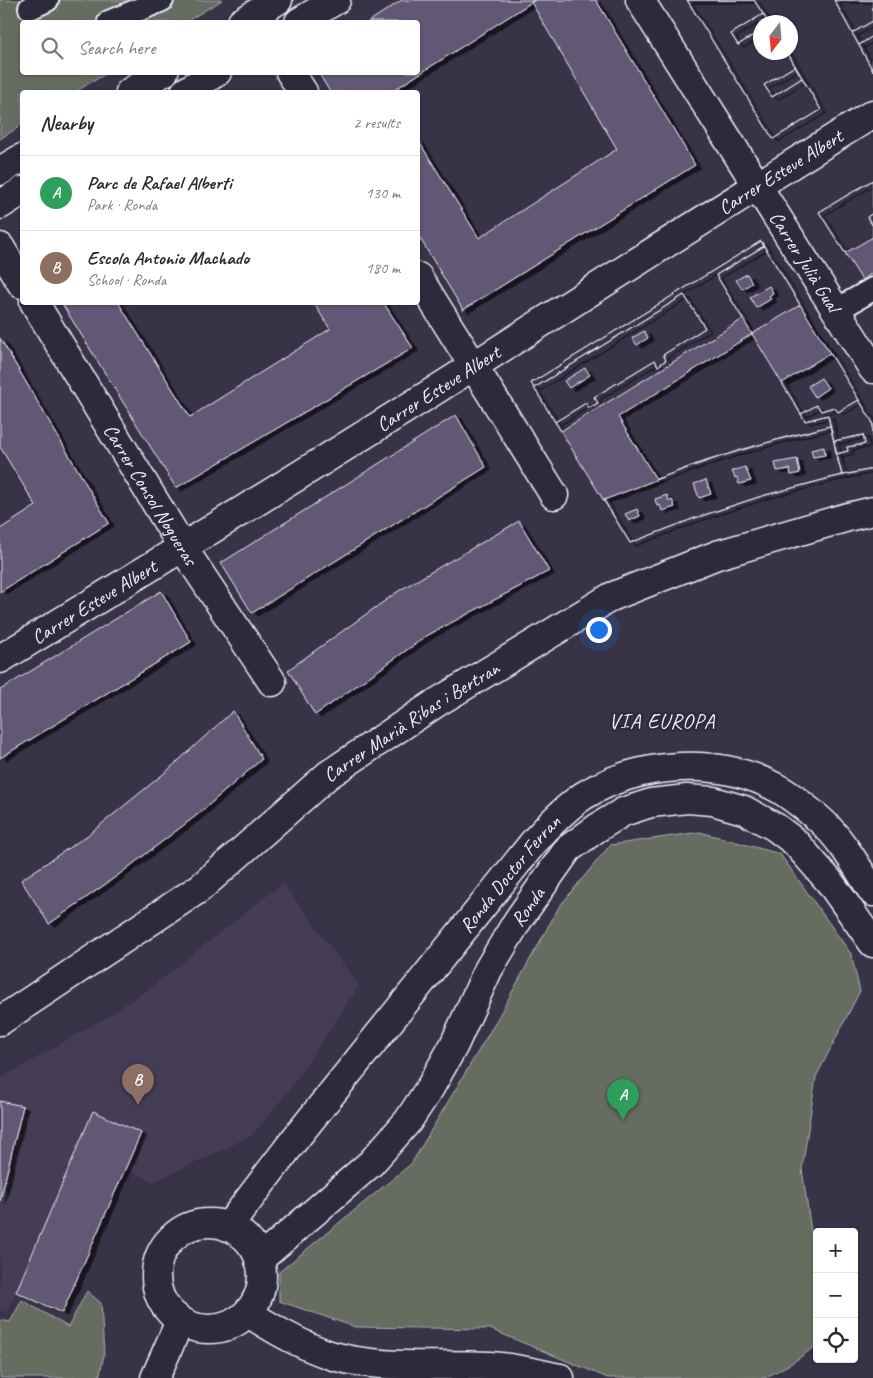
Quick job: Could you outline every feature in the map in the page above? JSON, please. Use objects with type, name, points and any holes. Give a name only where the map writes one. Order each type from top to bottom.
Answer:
[{"type":"street","points":[[114,20],[162,0]]},
{"type":"street","points":[[251,20],[278,0]]},
{"type":"street","points":[[302,20],[336,0]]},
{"type":"street","name":"Carrer Julià Gual","points":[[640,0],[873,369]]},
{"type":"street","points":[[133,90],[159,75]]},
{"type":"street","points":[[187,90],[212,75]]},
{"type":"street","points":[[292,75],[302,90]]},
{"type":"street","name":"Carrer Esteve Albert","points":[[0,659],[183,548],[756,185],[873,114]]},
{"type":"street","points":[[0,171],[20,159]]},
{"type":"street","points":[[0,205],[20,192]]},
{"type":"street","points":[[0,247],[20,281]]},
{"type":"street","points":[[420,280],[554,495]]},
{"type":"street","points":[[837,310],[873,289]]},
{"type":"street","name":"Carrer Consol Nogueras","points":[[36,305],[183,548],[272,682]]},
{"type":"street","name":"Carrer Marià Ribas i Bertran","points":[[0,1021],[200,888],[328,775],[436,703],[612,597],[717,555],[848,517],[873,512]]},
{"type":"street","name":"Ronda Doctor Ferran","points":[[228,1227],[295,1139],[533,843],[551,822],[582,797],[608,782],[639,772],[691,766],[718,768],[763,782],[778,789],[820,820],[837,839],[873,892]]},
{"type":"street","name":"Ronda","points":[[259,1260],[372,1163],[408,1121],[431,1086],[454,1045],[488,970],[524,912],[568,849],[623,812],[651,804],[687,799],[713,801],[744,810],[775,827],[795,842],[829,881],[873,943]]},
{"type":"street","points":[[215,1223],[238,1232],[247,1240],[259,1260],[263,1271],[259,1296],[248,1313],[229,1326],[208,1329],[195,1327],[180,1321],[165,1306],[159,1295],[156,1277],[159,1260],[168,1243],[182,1231],[200,1224],[215,1223]]},
{"type":"street","points":[[248,1313],[286,1337],[333,1355],[365,1362],[441,1372],[512,1368],[560,1378]]},
{"type":"street","points":[[155,1378],[180,1321]]},
{"type":"shaded area","points":[[283,883],[359,986],[286,1094],[253,1134],[153,1182],[126,1168],[62,1313],[16,1292],[7,1312],[0,1311],[0,1079],[107,1017],[154,985]]},
{"type":"green space","points":[[0,0],[222,0],[189,20],[20,20],[20,75],[104,75],[78,90],[20,90],[20,126],[0,139]]},
{"type":"green space","points":[[700,832],[780,854],[851,954],[860,991],[816,1077],[802,1169],[813,1245],[813,1348],[795,1361],[765,1378],[608,1378],[490,1329],[355,1327],[279,1301],[279,1272],[411,1164],[495,1023],[559,907],[610,845]]},
{"type":"green space","points":[[87,1291],[101,1303],[104,1355],[99,1378],[0,1378],[0,1320],[10,1322],[22,1300],[68,1327]]},
{"type":"building","points":[[402,0],[535,0],[420,73],[420,20],[371,20]]},
{"type":"building","points":[[535,0],[596,0],[695,165],[463,310],[420,238],[420,143],[479,238],[617,149],[531,2]]},
{"type":"building","points":[[687,0],[754,0],[764,15],[753,15],[753,60],[792,60],[821,110],[773,139]]},
{"type":"building","points":[[687,0],[754,0],[763,14],[753,15],[753,20],[731,34],[738,45],[753,35],[753,60],[792,60],[795,66],[764,85],[772,97],[802,78],[821,110],[773,139]]},
{"type":"building","points":[[834,0],[873,0],[873,71],[852,33]]},
{"type":"building","points":[[834,0],[873,0],[873,21],[852,33]]},
{"type":"building","points":[[753,20],[753,35],[738,45],[731,34]]},
{"type":"building","points":[[873,21],[873,36],[859,45],[852,33]]},
{"type":"building","points":[[873,36],[873,71],[859,45]]},
{"type":"building","points":[[795,66],[802,78],[772,97],[764,85]]},
{"type":"building","points":[[320,75],[418,75],[394,90],[329,90]]},
{"type":"building","points":[[873,180],[873,273],[862,280],[819,212]]},
{"type":"building","points":[[873,180],[873,213],[867,217],[873,226],[873,237],[845,253],[819,212]]},
{"type":"building","points":[[873,213],[873,226],[867,217]]},
{"type":"building","points":[[761,241],[873,423],[873,469],[762,496],[695,518],[630,543],[531,383]],"holes":[[[752,334],[805,421],[828,415],[830,426],[743,449],[656,479],[618,417]]]},
{"type":"building","points":[[761,241],[764,246],[716,275],[743,319],[561,431],[555,422],[586,403],[589,408],[598,403],[594,397],[655,360],[658,366],[666,360],[663,355],[705,328],[684,295],[534,388],[531,383]]},
{"type":"building","points":[[764,246],[800,305],[752,334],[716,275]]},
{"type":"building","points":[[747,274],[752,283],[742,289],[736,280]]},
{"type":"building","points":[[769,286],[773,293],[769,296],[771,299],[756,308],[750,297]]},
{"type":"building","points":[[684,295],[705,328],[663,355],[666,360],[658,366],[655,360],[594,397],[598,403],[589,408],[586,403],[555,422],[534,388]]},
{"type":"building","points":[[63,305],[120,305],[190,417],[330,329],[315,305],[385,305],[413,348],[176,488]]},
{"type":"building","points":[[644,331],[648,338],[637,345],[632,338]]},
{"type":"building","points":[[0,338],[109,523],[0,592],[0,529],[36,506],[0,447]]},
{"type":"building","points":[[830,353],[859,400],[838,412],[834,407],[821,411],[817,405],[801,414],[782,383]]},
{"type":"building","points":[[585,368],[590,375],[569,388],[564,381]]},
{"type":"building","points":[[821,378],[828,388],[815,397],[808,386]]},
{"type":"building","points":[[859,400],[873,423],[873,469],[842,475],[836,454],[848,451],[847,447],[865,444],[863,435],[834,441],[828,415],[805,421],[801,414],[817,405],[821,411],[834,407],[838,412]]},
{"type":"building","points":[[456,415],[486,467],[252,613],[221,563]]},
{"type":"building","points":[[830,426],[842,475],[762,496],[695,518],[630,543],[604,500],[699,463]]},
{"type":"building","points":[[863,435],[865,444],[847,447],[848,451],[836,454],[834,441]]},
{"type":"building","points":[[824,447],[825,455],[813,457],[811,450]]},
{"type":"building","points":[[797,459],[800,473],[791,475],[790,469],[777,471],[775,463]]},
{"type":"building","points":[[745,467],[751,481],[739,484],[737,477],[735,478],[732,471]]},
{"type":"building","points":[[706,480],[711,494],[699,498],[694,484]]},
{"type":"building","points":[[667,495],[669,501],[672,500],[675,507],[662,511],[660,505],[657,506],[655,499]]},
{"type":"building","points":[[637,509],[640,516],[629,521],[625,514]]},
{"type":"building","points":[[519,521],[549,571],[428,635],[315,715],[288,670],[400,590]]},
{"type":"building","points":[[161,591],[191,642],[0,758],[0,690]]},
{"type":"building","points":[[233,711],[262,759],[197,815],[117,876],[49,924],[21,880],[88,835],[167,771]]},
{"type":"building","points":[[0,1101],[23,1106],[0,1201]]},
{"type":"building","points":[[93,1111],[141,1133],[62,1313],[16,1292]]},
{"type":"place","name":"Escola Antonio Machado","points":[[138,1105]]},
{"type":"place","name":"Parc de Rafael Alberti","points":[[623,1120]]},
{"type":"district","name":"VIA EUROPA","points":[[662,721]]}]
